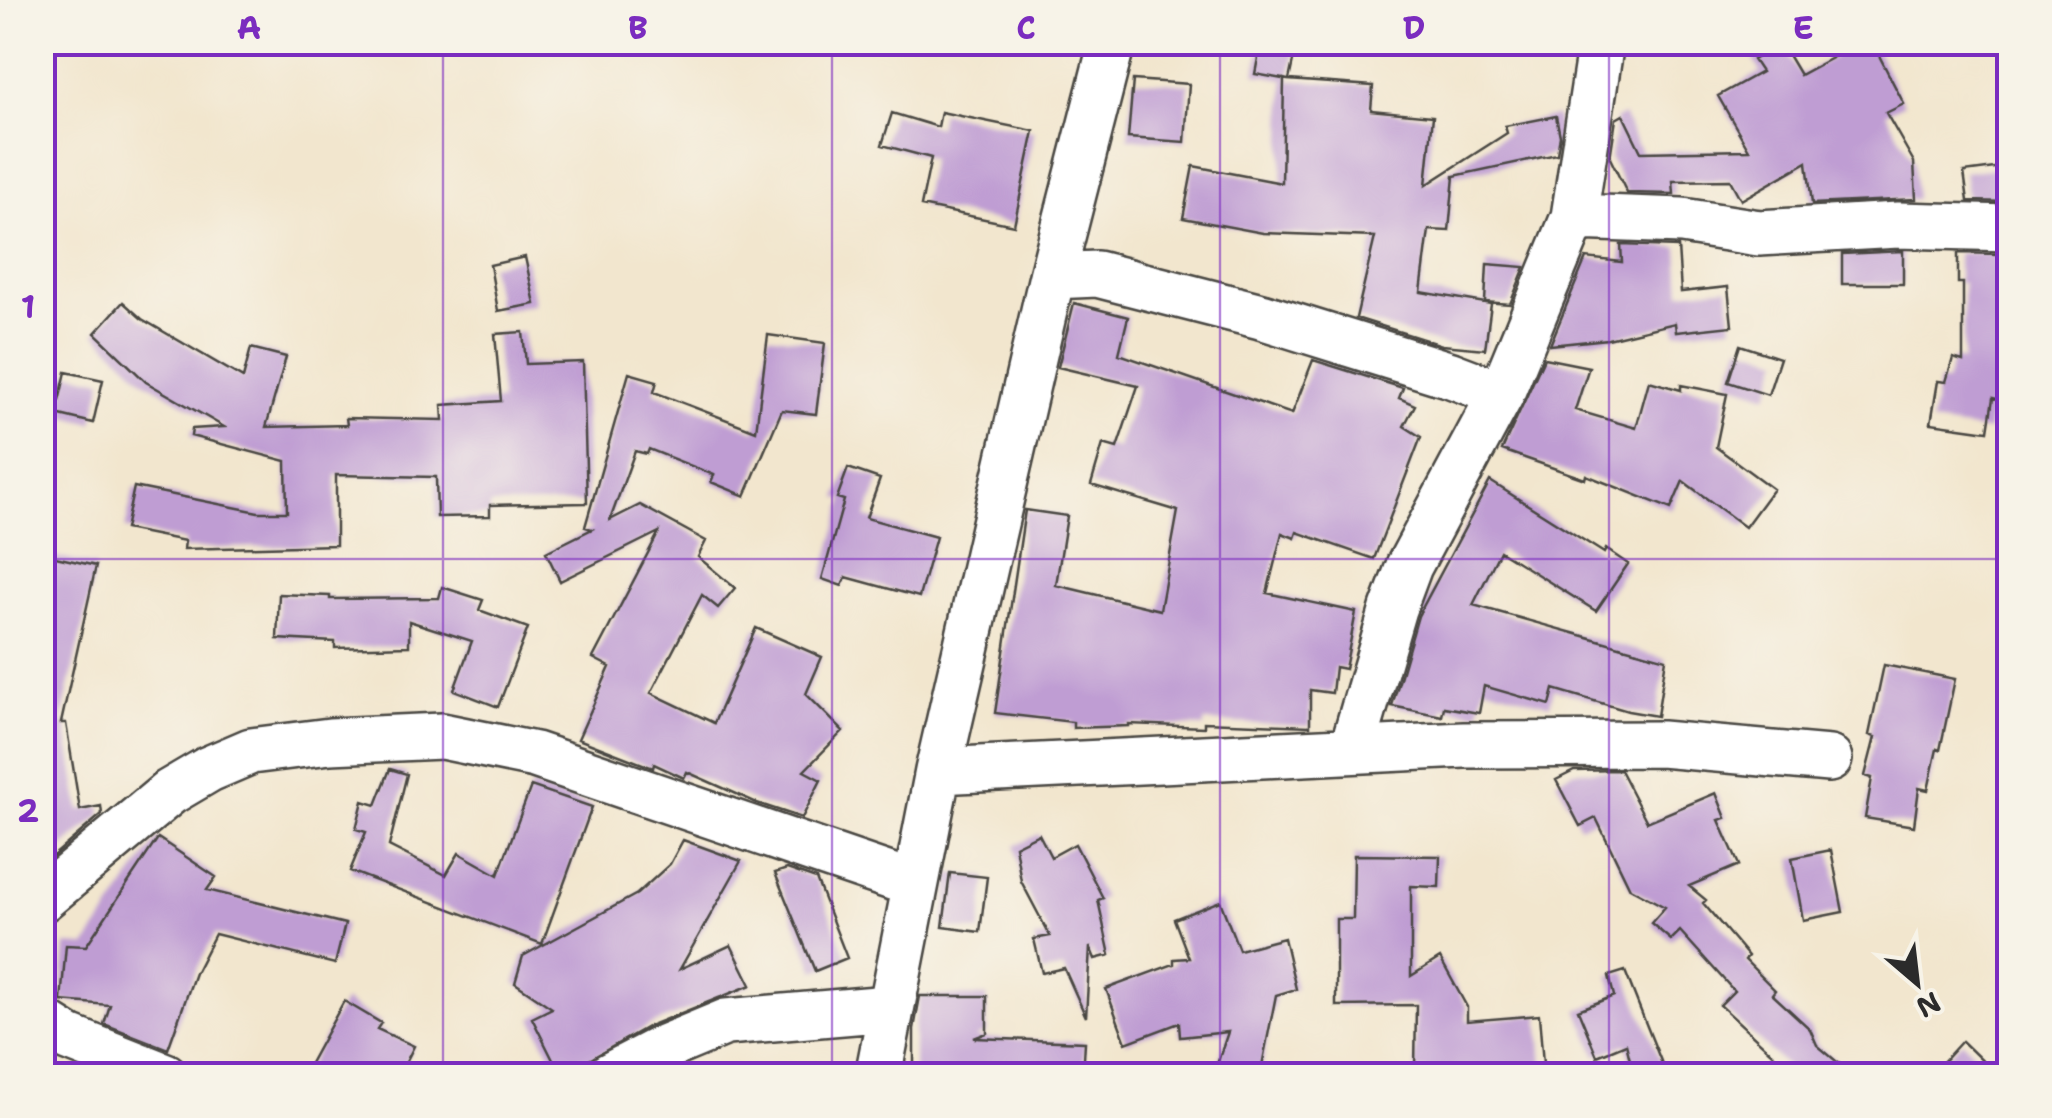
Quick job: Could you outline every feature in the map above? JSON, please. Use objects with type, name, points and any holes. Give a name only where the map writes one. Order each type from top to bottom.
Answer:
[{"type":"street","points":[[878,1076],[938,771],[1052,276],[1112,42]]},
{"type":"street","points":[[1352,750],[1408,566],[1502,394],[1574,218],[1601,42]]},
{"type":"street","points":[[1574,218],[1682,221],[1759,233],[1898,225],[2010,228]]},
{"type":"street","points":[[1052,276],[1098,274],[1261,316],[1502,394]]},
{"type":"street","points":[[42,899],[170,792],[251,751],[330,741],[442,736],[535,755],[913,884]]},
{"type":"street","points":[[938,771],[1464,745],[1661,744],[1829,759]]},
{"type":"street","points":[[610,1076],[661,1048],[726,1022],[890,1008]]},
{"type":"street","points":[[42,1021],[70,1038],[165,1076]]},
{"type":"building","points":[[1261,42],[1297,42],[1289,80],[1373,86],[1371,110],[1433,116],[1426,185],[1507,133],[1505,126],[1556,116],[1560,136],[1557,154],[1454,176],[1449,231],[1429,230],[1421,292],[1491,304],[1485,349],[1442,345],[1356,318],[1375,237],[1263,233],[1183,218],[1193,166],[1282,183],[1284,79],[1255,74]]},
{"type":"building","points":[[1861,42],[1872,42],[1904,104],[1886,113],[1914,162],[1916,199],[1812,204],[1807,162],[1741,200],[1730,180],[1673,181],[1674,194],[1627,193],[1610,158],[1616,119],[1623,115],[1641,152],[1749,150],[1718,96],[1761,72],[1753,60],[1781,43],[1800,75]]},
{"type":"building","points":[[1133,80],[1189,84],[1185,142],[1128,138]]},
{"type":"building","points":[[941,112],[1034,131],[1014,225],[921,206],[931,158],[882,145],[892,113],[938,127]]},
{"type":"building","points":[[2010,166],[2010,202],[1968,201],[1964,172]]},
{"type":"building","points":[[1621,245],[1678,247],[1681,292],[1728,287],[1732,326],[1676,332],[1675,323],[1608,339],[1550,345],[1586,258],[1622,262]]},
{"type":"building","points":[[1903,251],[1903,284],[1842,284],[1842,254]]},
{"type":"building","points":[[1958,253],[1999,254],[1999,263],[2010,263],[2010,402],[1993,398],[1988,431],[1931,423],[1938,381],[1946,382],[1953,358],[1963,361],[1963,283],[1958,283]]},
{"type":"building","points":[[525,257],[535,304],[498,311],[490,265]]},
{"type":"building","points":[[1487,264],[1525,267],[1510,304],[1485,302]]},
{"type":"building","points":[[123,302],[142,319],[243,378],[251,348],[286,357],[266,427],[347,425],[346,418],[443,420],[442,405],[501,401],[495,334],[523,332],[526,364],[583,362],[587,503],[490,505],[490,516],[437,517],[436,477],[336,475],[336,545],[184,549],[185,541],[125,529],[134,487],[258,512],[287,512],[286,461],[191,436],[192,429],[224,427],[146,382],[95,333]]},
{"type":"building","points":[[1074,303],[1128,317],[1119,354],[1292,414],[1313,360],[1403,388],[1399,398],[1415,405],[1404,426],[1421,437],[1374,559],[1297,532],[1295,538],[1282,533],[1267,593],[1356,612],[1345,669],[1335,667],[1332,693],[1310,690],[1310,726],[1204,722],[1204,727],[1129,724],[1073,728],[1073,722],[995,713],[1025,510],[1067,516],[1056,585],[1160,610],[1178,511],[1091,485],[1103,444],[1117,448],[1138,386],[1058,367]]},
{"type":"building","points":[[768,335],[825,343],[816,414],[782,410],[745,496],[711,482],[714,475],[649,449],[647,454],[635,451],[610,520],[640,505],[706,541],[698,557],[735,588],[718,608],[702,595],[651,693],[714,723],[756,628],[822,657],[806,694],[843,731],[804,771],[821,780],[802,818],[687,772],[684,778],[578,739],[610,667],[593,658],[659,532],[560,581],[546,552],[592,529],[585,527],[629,373],[657,381],[654,392],[756,431]]},
{"type":"building","points":[[1740,345],[1780,358],[1768,395],[1728,382]]},
{"type":"building","points":[[1544,358],[1589,367],[1575,410],[1636,428],[1649,381],[1681,390],[1681,385],[1727,394],[1716,447],[1773,489],[1745,527],[1683,481],[1671,509],[1586,475],[1585,479],[1502,450]]},
{"type":"building","points":[[66,372],[103,380],[93,423],[56,414]]},
{"type":"building","points":[[848,468],[880,479],[866,518],[936,537],[919,597],[846,577],[842,586],[822,579],[844,500],[837,498]]},
{"type":"building","points":[[1490,481],[1628,564],[1596,611],[1500,551],[1473,605],[1666,659],[1657,716],[1554,689],[1550,705],[1484,686],[1479,713],[1444,707],[1442,716],[1392,706],[1418,616]]},
{"type":"building","points":[[42,554],[96,566],[61,723],[66,723],[80,810],[101,806],[102,814],[53,856],[42,857]]},
{"type":"building","points":[[442,587],[483,600],[479,610],[528,628],[498,707],[454,690],[472,641],[409,621],[409,646],[335,648],[335,642],[277,639],[279,594],[330,599],[439,598]]},
{"type":"building","points":[[1884,665],[1955,679],[1928,790],[1919,788],[1914,826],[1865,818],[1872,778],[1865,776],[1875,737],[1869,735]]},
{"type":"building","points":[[390,769],[407,774],[389,846],[446,875],[459,853],[498,875],[531,786],[592,807],[542,944],[350,871],[366,832],[356,829],[363,801],[376,805]]},
{"type":"building","points":[[1620,770],[1647,822],[1716,793],[1726,818],[1719,820],[1739,865],[1689,886],[1706,900],[1703,903],[1748,956],[1745,960],[1775,990],[1772,994],[1810,1029],[1817,1045],[1854,1076],[1797,1076],[1720,1005],[1734,991],[1680,931],[1671,940],[1651,923],[1665,907],[1630,888],[1596,818],[1580,826],[1556,780],[1574,771]]},
{"type":"building","points":[[1039,834],[1051,857],[1075,844],[1103,898],[1098,900],[1110,955],[1095,959],[1090,947],[1086,1017],[1064,968],[1042,973],[1034,939],[1050,936],[1021,881],[1015,846]]},
{"type":"building","points":[[158,838],[216,877],[207,890],[345,924],[335,964],[215,934],[195,973],[168,1049],[104,1024],[110,1005],[61,1001],[66,945],[86,946]]},
{"type":"building","points":[[683,840],[741,861],[680,969],[731,945],[751,985],[649,1026],[561,1076],[532,1018],[552,1008],[515,983],[523,956],[637,894],[670,864]]},
{"type":"building","points":[[1831,850],[1843,912],[1803,920],[1792,858]]},
{"type":"building","points":[[1354,855],[1440,856],[1439,887],[1411,886],[1411,976],[1440,958],[1467,1007],[1467,1021],[1539,1015],[1544,1076],[1475,1076],[1475,1071],[1415,1070],[1416,1005],[1336,1006],[1336,919],[1353,919]]},
{"type":"building","points":[[787,869],[816,879],[847,958],[815,971],[775,873]]},
{"type":"building","points":[[950,873],[987,877],[980,932],[943,927]]},
{"type":"building","points":[[1220,901],[1239,950],[1284,938],[1296,989],[1276,995],[1260,1076],[1213,1076],[1228,1032],[1180,1037],[1179,1023],[1126,1043],[1106,989],[1174,964],[1174,959],[1189,958],[1174,919]]},
{"type":"building","points":[[1625,971],[1667,1076],[1634,1076],[1626,1044],[1597,1056],[1578,1010],[1614,996],[1609,976]]},
{"type":"building","points":[[920,996],[987,996],[987,1033],[974,1038],[1085,1042],[1083,1076],[914,1076],[914,1029]]},
{"type":"building","points":[[344,1001],[381,1023],[377,1029],[414,1046],[399,1076],[303,1076]]},
{"type":"building","points":[[1962,1041],[1998,1076],[1930,1076]]}]
